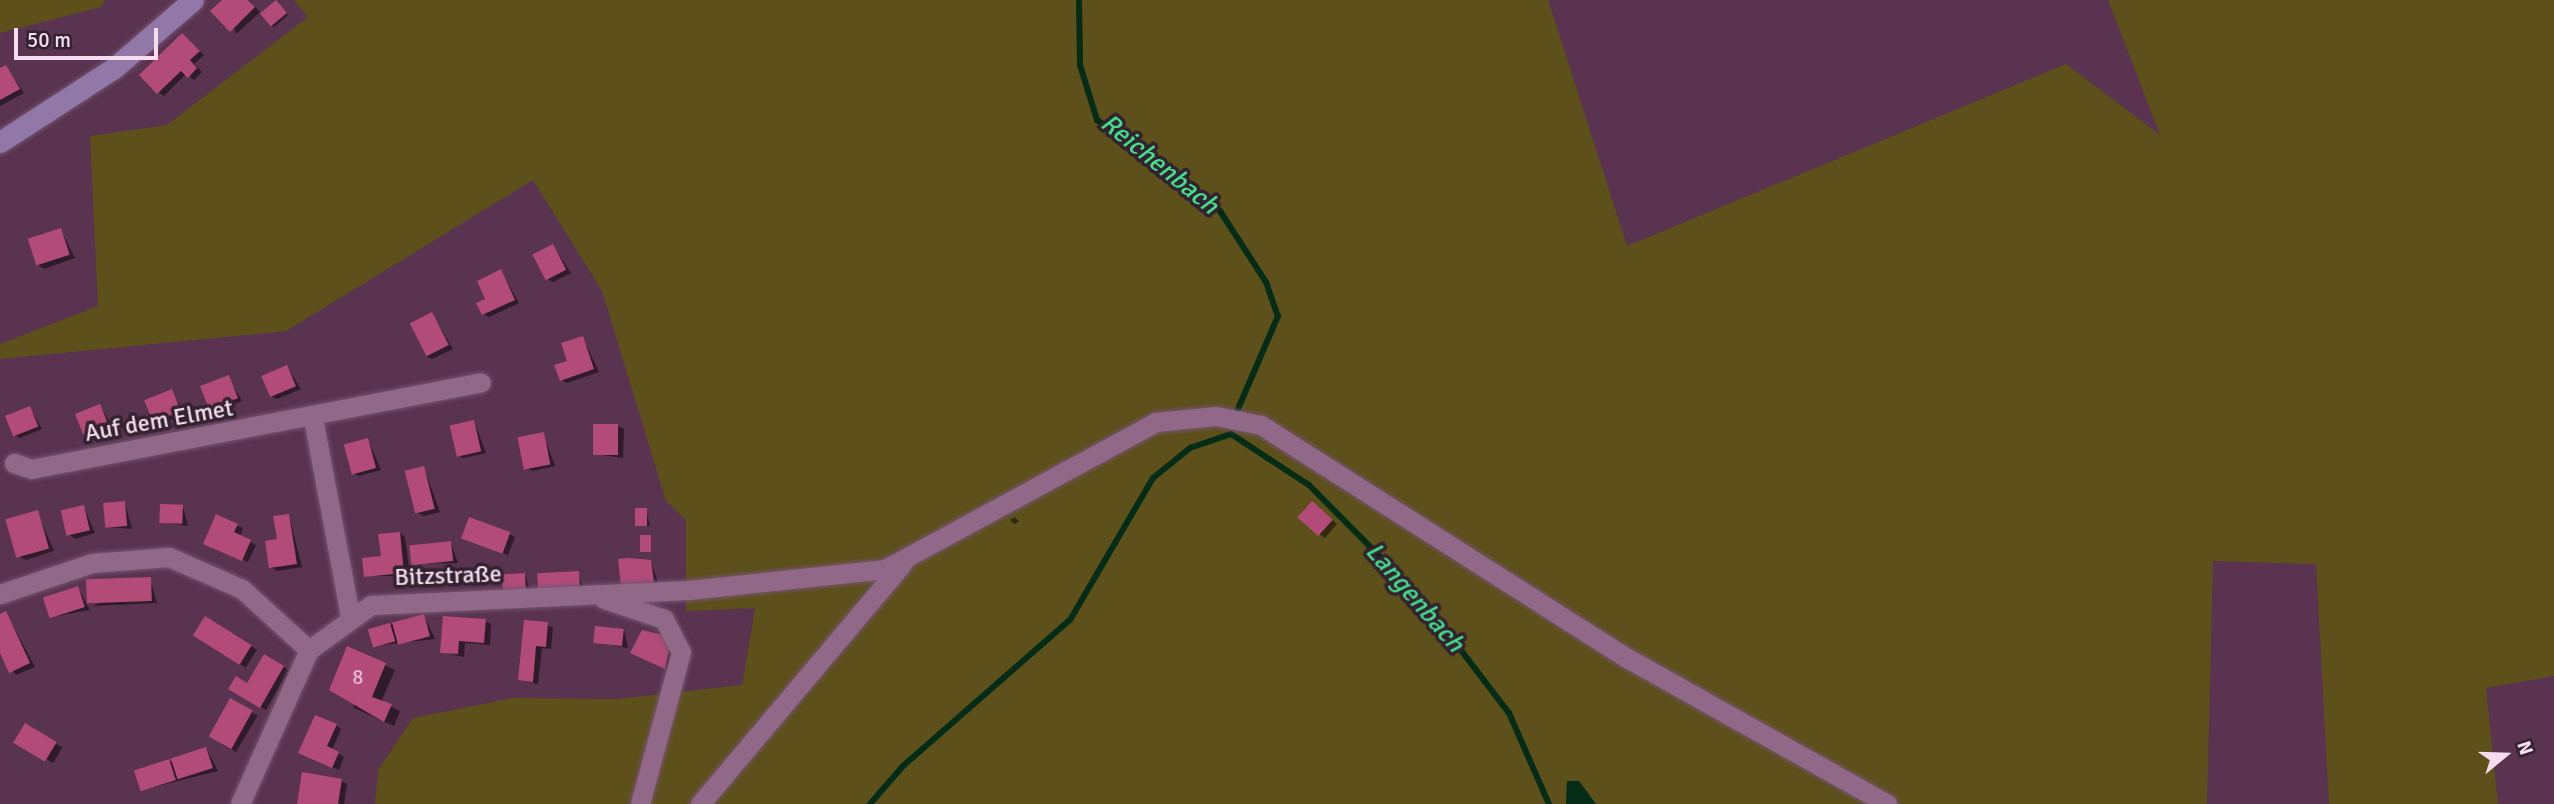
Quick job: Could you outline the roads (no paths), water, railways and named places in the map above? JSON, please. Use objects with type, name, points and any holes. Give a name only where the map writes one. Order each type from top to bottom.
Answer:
[{"type":"street","points":[[0,142],[114,68],[192,0]]},
{"type":"street","name":"Auf dem Elmet","points":[[15,463],[31,469],[313,418],[481,382]]},
{"type":"street","name":"Bitzstraße","points":[[240,804],[309,650],[350,616],[371,605],[406,599],[593,596],[689,590],[884,569],[1156,422],[1216,416],[1256,422],[1629,659],[1887,804]]},
{"type":"street","points":[[313,418],[350,616]]},
{"type":"street","points":[[700,804],[910,555]]},
{"type":"street","points":[[0,594],[92,563],[169,557],[242,589],[309,650]]},
{"type":"street","points":[[593,596],[664,619],[681,652],[640,804]]},
{"type":"waterway","name":"Reichenbach","points":[[1079,0],[1080,65],[1097,120],[1220,211],[1266,282],[1278,316],[1234,418]]},
{"type":"waterway","name":"Langenbach","points":[[1231,434],[1309,485],[1421,598],[1509,713],[1549,804]]},
{"type":"waterway","points":[[870,804],[903,766],[1070,620],[1153,478],[1190,448],[1231,434]]}]
